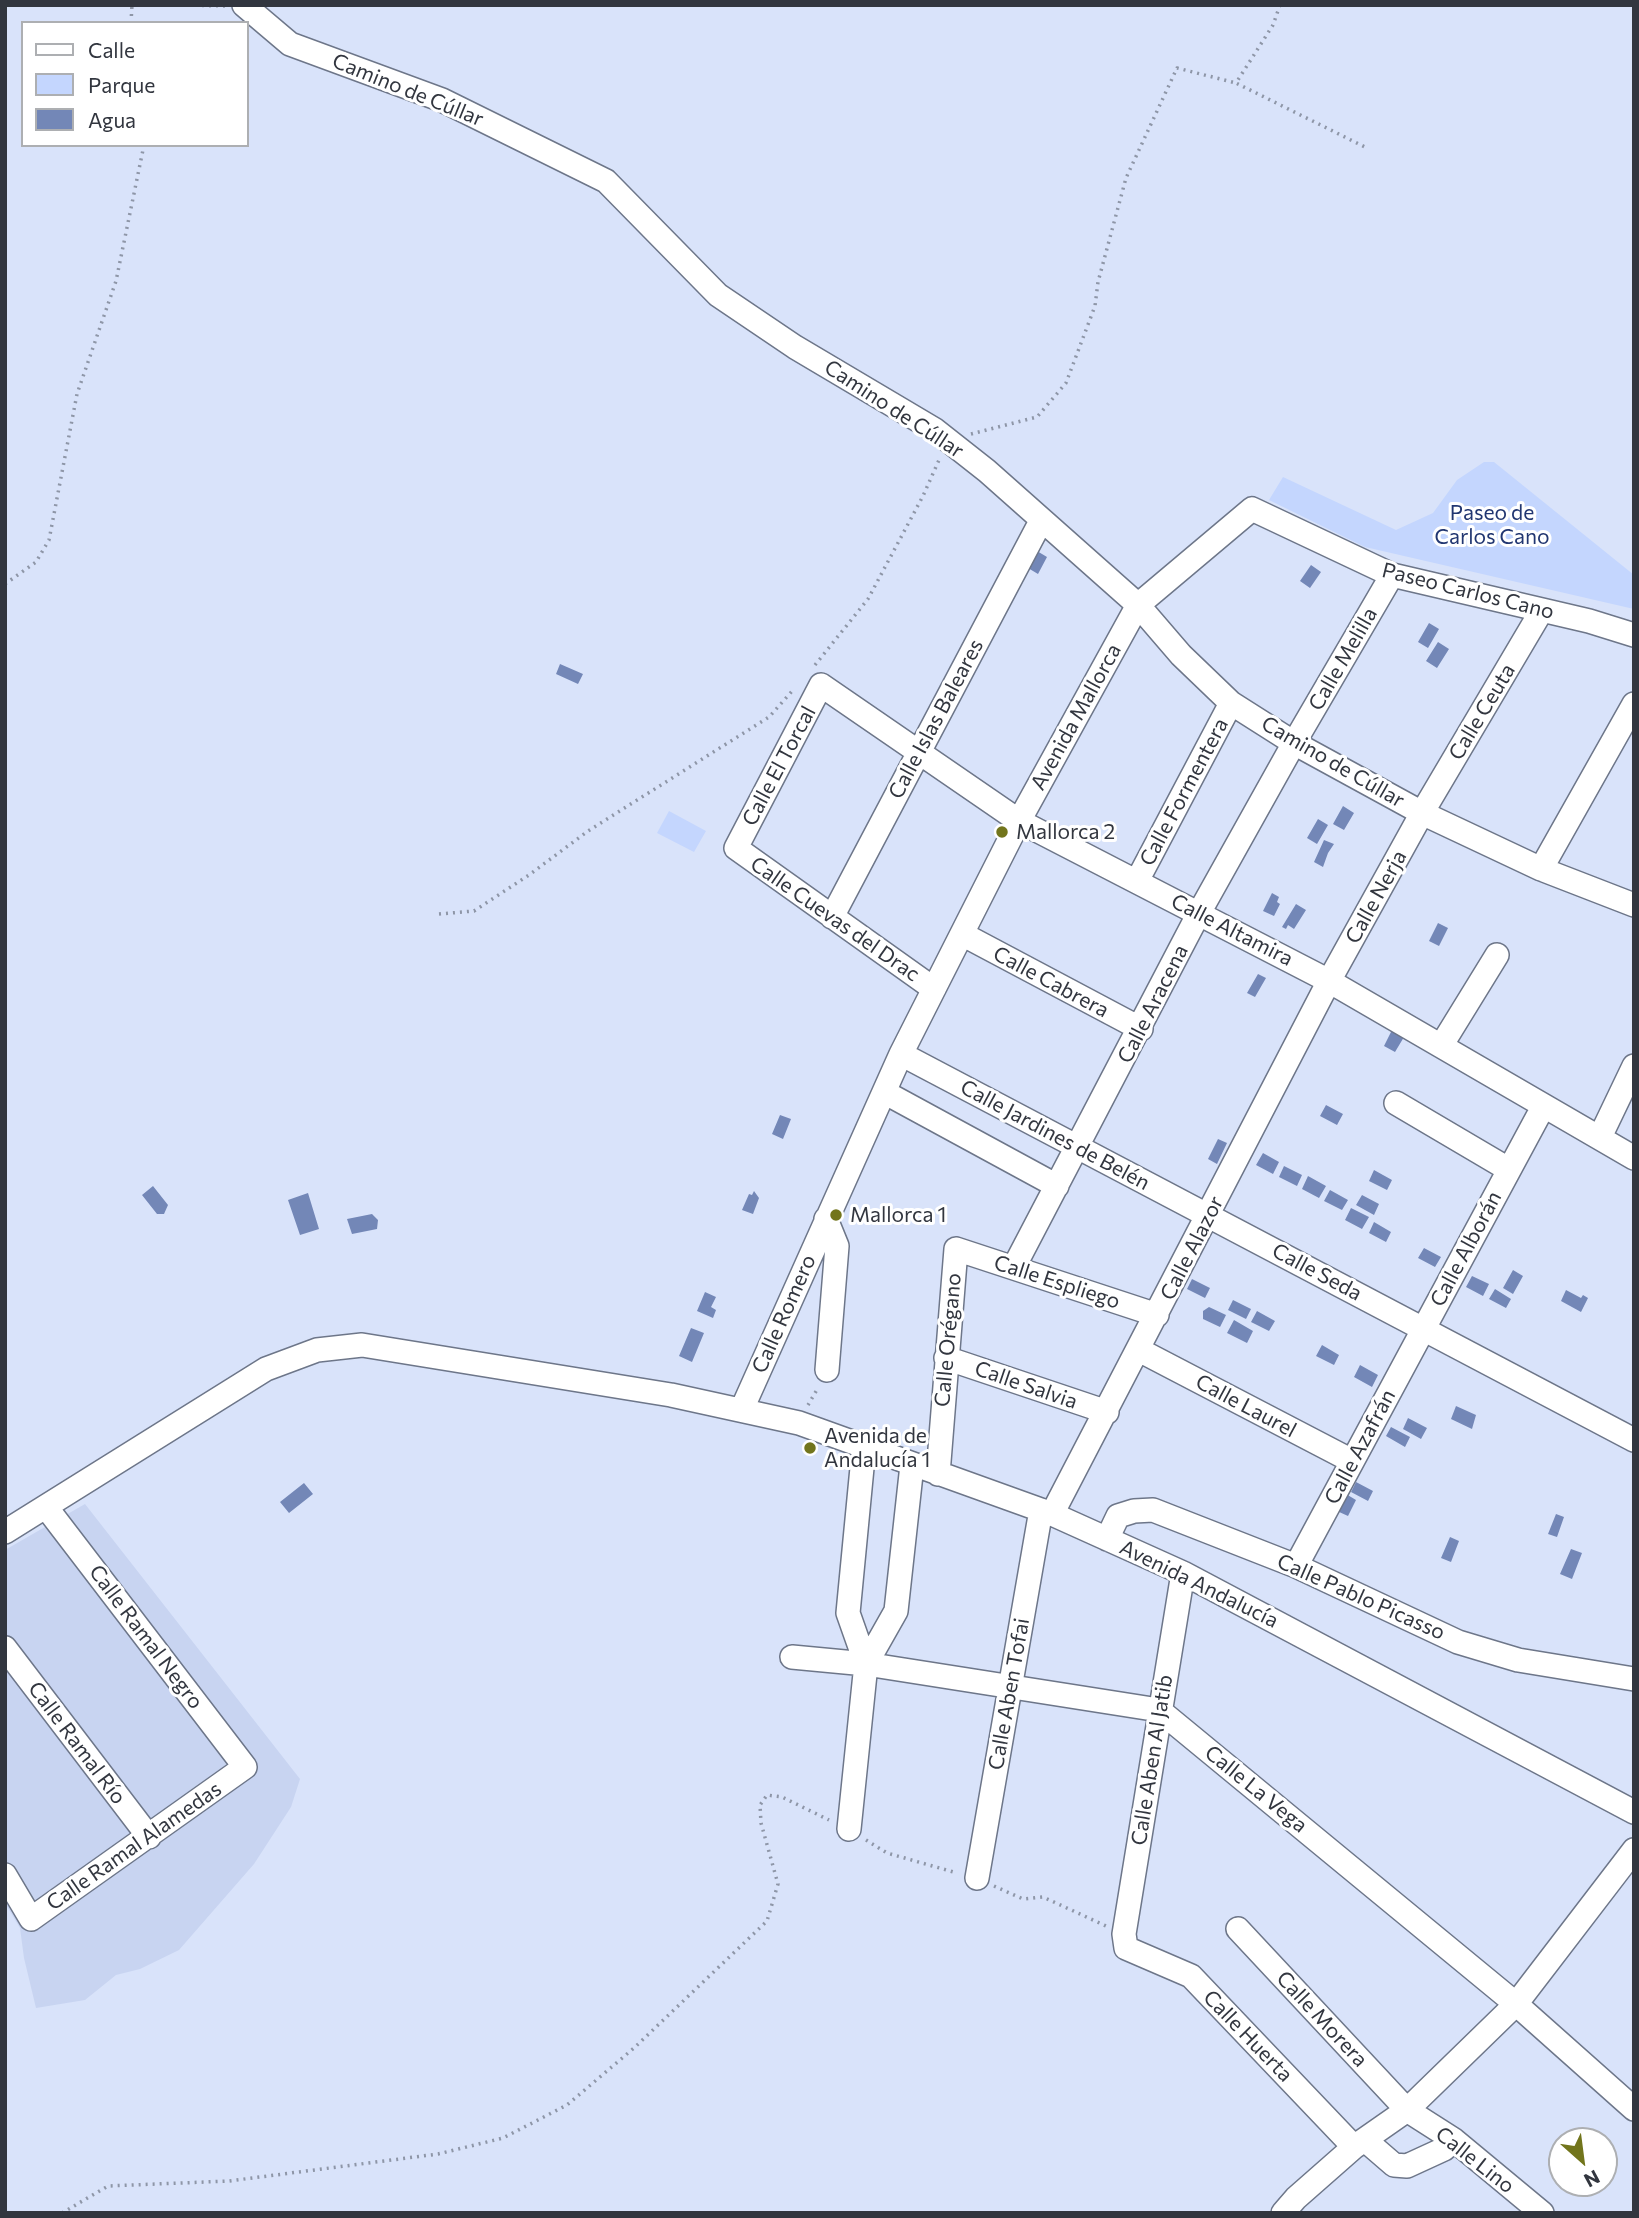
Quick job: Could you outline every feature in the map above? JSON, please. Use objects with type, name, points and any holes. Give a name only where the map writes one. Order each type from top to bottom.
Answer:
[{"type":"street","name":"Camino de Cúllar","points":[[244,5],[290,44],[442,100],[606,181],[718,295],[795,347],[935,430],[987,471],[1138,605],[1181,655],[1231,703],[1294,743],[1422,813],[1541,869],[1634,905]]},
{"type":"street","name":"Paseo Carlos Cano","points":[[1138,605],[1252,509],[1392,575],[1589,621],[1634,635]]},
{"type":"street","name":"Calle Islas Baleares","points":[[832,918],[1041,521]]},
{"type":"street","name":"Calle Melilla","points":[[1294,743],[1392,575]]},
{"type":"street","name":"Avenida Mallorca","points":[[901,1054],[1019,821],[1138,605]]},
{"type":"street","name":"Calle Ceuta","points":[[1422,813],[1542,610]]},
{"type":"street","name":"Calle Altamira","points":[[818,675],[919,752],[1019,821],[1329,981],[1634,1158]]},
{"type":"street","name":"Calle El Torcal","points":[[736,848],[818,675]]},
{"type":"street","name":"Calle Formentera","points":[[1137,881],[1231,703]]},
{"type":"street","points":[[1541,869],[1634,704]]},
{"type":"street","name":"Calle Aracena","points":[[1014,1267],[1141,1029],[1199,913],[1294,743]]},
{"type":"street","name":"Calle Nerja","points":[[1329,981],[1422,813]]},
{"type":"street","name":"Calle Cuevas del Drac","points":[[736,848],[934,989]]},
{"type":"street","name":"Calle Cabrera","points":[[962,934],[1141,1029]]},
{"type":"street","points":[[1441,1046],[1497,955]]},
{"type":"street","name":"Calle Alazor","points":[[1046,1512],[1107,1412],[1329,981]]},
{"type":"street","name":"Calle Jardines de Belén","points":[[901,1054],[1210,1215]]},
{"type":"street","name":"Calle Romero","points":[[742,1409],[901,1054]]},
{"type":"street","points":[[1600,1137],[1634,1066]]},
{"type":"street","points":[[884,1092],[1057,1186]]},
{"type":"street","name":"Calle Alborán","points":[[1396,1103],[1508,1169]]},
{"type":"street","name":"Calle Alborán","points":[[1423,1328],[1544,1107]]},
{"type":"street","name":"Calle Seda","points":[[1210,1215],[1634,1440]]},
{"type":"street","name":"Calle Romero","points":[[826,1219],[837,1246],[827,1370]]},
{"type":"street","name":"Calle Espliego","points":[[956,1249],[1157,1315]]},
{"type":"street","name":"Calle Orégano","points":[[938,1474],[956,1249]]},
{"type":"street","name":"Calle Azafrán","points":[[1296,1566],[1423,1328]]},
{"type":"street","name":"Avenida Andalucía","points":[[5,1532],[266,1369],[317,1350],[362,1345],[671,1395],[799,1423],[1046,1512],[1183,1573],[1634,1812]]},
{"type":"street","name":"Calle Laurel","points":[[1139,1350],[1352,1461]]},
{"type":"street","name":"Calle Salvia","points":[[946,1358],[1107,1412]]},
{"type":"street","points":[[864,1447],[848,1613],[866,1664]]},
{"type":"street","points":[[849,1829],[866,1664],[896,1611],[912,1465]]},
{"type":"street","name":"Calle Ramal Negro","points":[[46,1507],[245,1767]]},
{"type":"street","name":"Calle Pablo Picasso","points":[[1107,1539],[1118,1516],[1153,1510],[1296,1566],[1458,1642],[1518,1660],[1634,1679]]},
{"type":"street","name":"Calle Aben Tofai","points":[[977,1878],[1009,1688],[1046,1512]]},
{"type":"street","name":"Calle Aben Al Jatib","points":[[1125,1941],[1159,1710],[1183,1573]]},
{"type":"street","name":"Calle Ramal Río","points":[[5,1648],[149,1837]]},
{"type":"street","points":[[792,1657],[866,1664],[1159,1710]]},
{"type":"street","name":"Calle La Vega","points":[[1159,1710],[1516,2004],[1634,2109]]},
{"type":"street","name":"Calle Ramal Alamedas","points":[[5,1875],[31,1919],[245,1767]]},
{"type":"street","points":[[1283,2213],[1296,2198],[1360,2143],[1407,2110],[1516,2004],[1634,1850]]},
{"type":"street","name":"Calle Morera","points":[[1238,1928],[1407,2110]]},
{"type":"street","name":"Calle Huerta","points":[[1125,1941],[1191,1976],[1360,2143],[1394,2165],[1407,2166],[1444,2149],[1454,2140]]},
{"type":"street","name":"Calle Lino","points":[[1407,2110],[1454,2140],[1542,2213]]},
{"type":"path","points":[[181,5],[231,5]]},
{"type":"path","points":[[1236,83],[1273,25],[1280,5]]},
{"type":"path","points":[[818,675],[867,599],[923,496],[948,440],[1037,417],[1066,383],[1095,306],[1098,282],[1126,178],[1177,68],[1236,83],[1365,147]]},
{"type":"path","points":[[5,584],[36,562],[49,540],[77,394],[116,281],[144,147]]},
{"type":"path","points":[[439,914],[474,911],[485,904],[588,831],[769,717],[797,686]]},
{"type":"path","points":[[799,1423],[827,1370]]},
{"type":"path","points":[[62,2213],[108,2186],[229,2180],[438,2154],[503,2138],[567,2105],[635,2048],[766,1921],[778,1884],[761,1823],[760,1805],[766,1795],[782,1797],[849,1829],[887,1853],[977,1878],[1023,1899],[1043,1897],[1125,1941]]},
{"type":"shaded area","points":[[85,1504],[300,1779],[291,1807],[254,1864],[179,1950],[140,1969],[116,1975],[85,2000],[36,2008],[20,1928],[5,1903],[5,1550]]},
{"type":"green space","name":"Paseo de Carlos Cano","points":[[1484,462],[1494,462],[1634,575],[1634,609],[1365,547],[1269,500],[1283,477],[1396,530],[1433,513],[1457,480]]},
{"type":"green space","points":[[669,811],[706,831],[694,852],[657,833]]},
{"type":"water","points":[[1037,551],[1047,557],[1038,574],[1028,568]]},
{"type":"water","points":[[1311,565],[1321,572],[1310,588],[1300,581]]},
{"type":"water","points":[[1429,623],[1439,629],[1428,648],[1418,642]]},
{"type":"water","points":[[1438,642],[1449,649],[1437,668],[1426,661]]},
{"type":"water","points":[[560,664],[583,674],[578,684],[556,674]]},
{"type":"water","points":[[1343,806],[1354,813],[1344,830],[1333,824]]},
{"type":"water","points":[[1318,819],[1328,825],[1317,844],[1307,838]]},
{"type":"water","points":[[1324,840],[1334,844],[1323,867],[1314,862]]},
{"type":"water","points":[[1272,893],[1279,897],[1277,902],[1280,904],[1274,916],[1263,911]]},
{"type":"water","points":[[1296,904],[1306,910],[1294,929],[1288,925],[1286,929],[1282,927]]},
{"type":"water","points":[[1438,923],[1448,928],[1439,946],[1429,941]]},
{"type":"water","points":[[1258,974],[1266,978],[1255,997],[1247,993]]},
{"type":"water","points":[[1392,1030],[1404,1037],[1395,1052],[1384,1046]]},
{"type":"water","points":[[1326,1105],[1343,1114],[1337,1125],[1320,1116]]},
{"type":"water","points":[[780,1115],[791,1119],[783,1139],[772,1134]]},
{"type":"water","points":[[1218,1139],[1227,1143],[1217,1164],[1208,1159]]},
{"type":"water","points":[[1263,1153],[1279,1162],[1273,1174],[1256,1165]]},
{"type":"water","points":[[1284,1166],[1302,1175],[1297,1186],[1279,1177]]},
{"type":"water","points":[[1374,1170],[1392,1180],[1387,1190],[1369,1181]]},
{"type":"water","points":[[1308,1176],[1326,1186],[1319,1198],[1302,1189]]},
{"type":"water","points":[[153,1186],[168,1205],[164,1214],[157,1214],[142,1195]]},
{"type":"water","points":[[1330,1190],[1348,1200],[1342,1210],[1324,1201]]},
{"type":"water","points":[[754,1191],[759,1198],[753,1214],[742,1210],[749,1194],[752,1195]]},
{"type":"water","points":[[308,1193],[319,1229],[300,1235],[288,1200]]},
{"type":"water","points":[[1362,1195],[1379,1204],[1374,1215],[1356,1205]]},
{"type":"water","points":[[1351,1208],[1369,1217],[1362,1229],[1345,1220]]},
{"type":"water","points":[[372,1214],[378,1220],[377,1229],[352,1234],[347,1219]]},
{"type":"water","points":[[1374,1222],[1391,1232],[1386,1242],[1369,1233]]},
{"type":"water","points":[[1424,1248],[1441,1257],[1435,1267],[1418,1258]]},
{"type":"water","points":[[1513,1270],[1523,1276],[1513,1294],[1503,1288]]},
{"type":"water","points":[[1472,1276],[1489,1284],[1483,1296],[1466,1287]]},
{"type":"water","points":[[1192,1279],[1210,1288],[1205,1298],[1187,1289]]},
{"type":"water","points":[[1495,1289],[1511,1299],[1506,1308],[1489,1299]]},
{"type":"water","points":[[1566,1290],[1581,1298],[1583,1295],[1588,1298],[1581,1312],[1561,1301]]},
{"type":"water","points":[[705,1292],[716,1297],[711,1307],[716,1310],[713,1318],[697,1311]]},
{"type":"water","points":[[1233,1300],[1251,1309],[1246,1319],[1228,1310]]},
{"type":"water","points":[[1209,1307],[1226,1315],[1220,1327],[1203,1319],[1203,1311]]},
{"type":"water","points":[[1257,1311],[1275,1321],[1269,1331],[1251,1322]]},
{"type":"water","points":[[1234,1320],[1253,1331],[1247,1343],[1227,1333]]},
{"type":"water","points":[[691,1328],[704,1333],[692,1362],[679,1356]]},
{"type":"water","points":[[1322,1345],[1339,1355],[1334,1365],[1316,1356]]},
{"type":"water","points":[[1360,1365],[1378,1375],[1372,1387],[1354,1377]]},
{"type":"water","points":[[1456,1406],[1476,1415],[1472,1429],[1451,1419]]},
{"type":"water","points":[[1408,1418],[1427,1428],[1421,1439],[1403,1429]]},
{"type":"water","points":[[1391,1427],[1410,1437],[1405,1447],[1386,1436]]},
{"type":"water","points":[[1356,1482],[1373,1491],[1368,1501],[1351,1492]]},
{"type":"water","points":[[304,1483],[313,1494],[289,1513],[280,1502]]},
{"type":"water","points":[[1346,1494],[1356,1500],[1348,1516],[1337,1511]]},
{"type":"water","points":[[1556,1514],[1564,1517],[1557,1537],[1548,1534]]},
{"type":"water","points":[[1450,1537],[1459,1541],[1451,1562],[1441,1558]]},
{"type":"water","points":[[1571,1549],[1582,1553],[1572,1579],[1560,1574]]},
{"type":"place","name":"Mallorca 2","points":[[1002,832]]},
{"type":"place","name":"Mallorca 1","points":[[836,1215]]},
{"type":"place","name":"Avenida de Andalucía 1","points":[[810,1448]]}]
